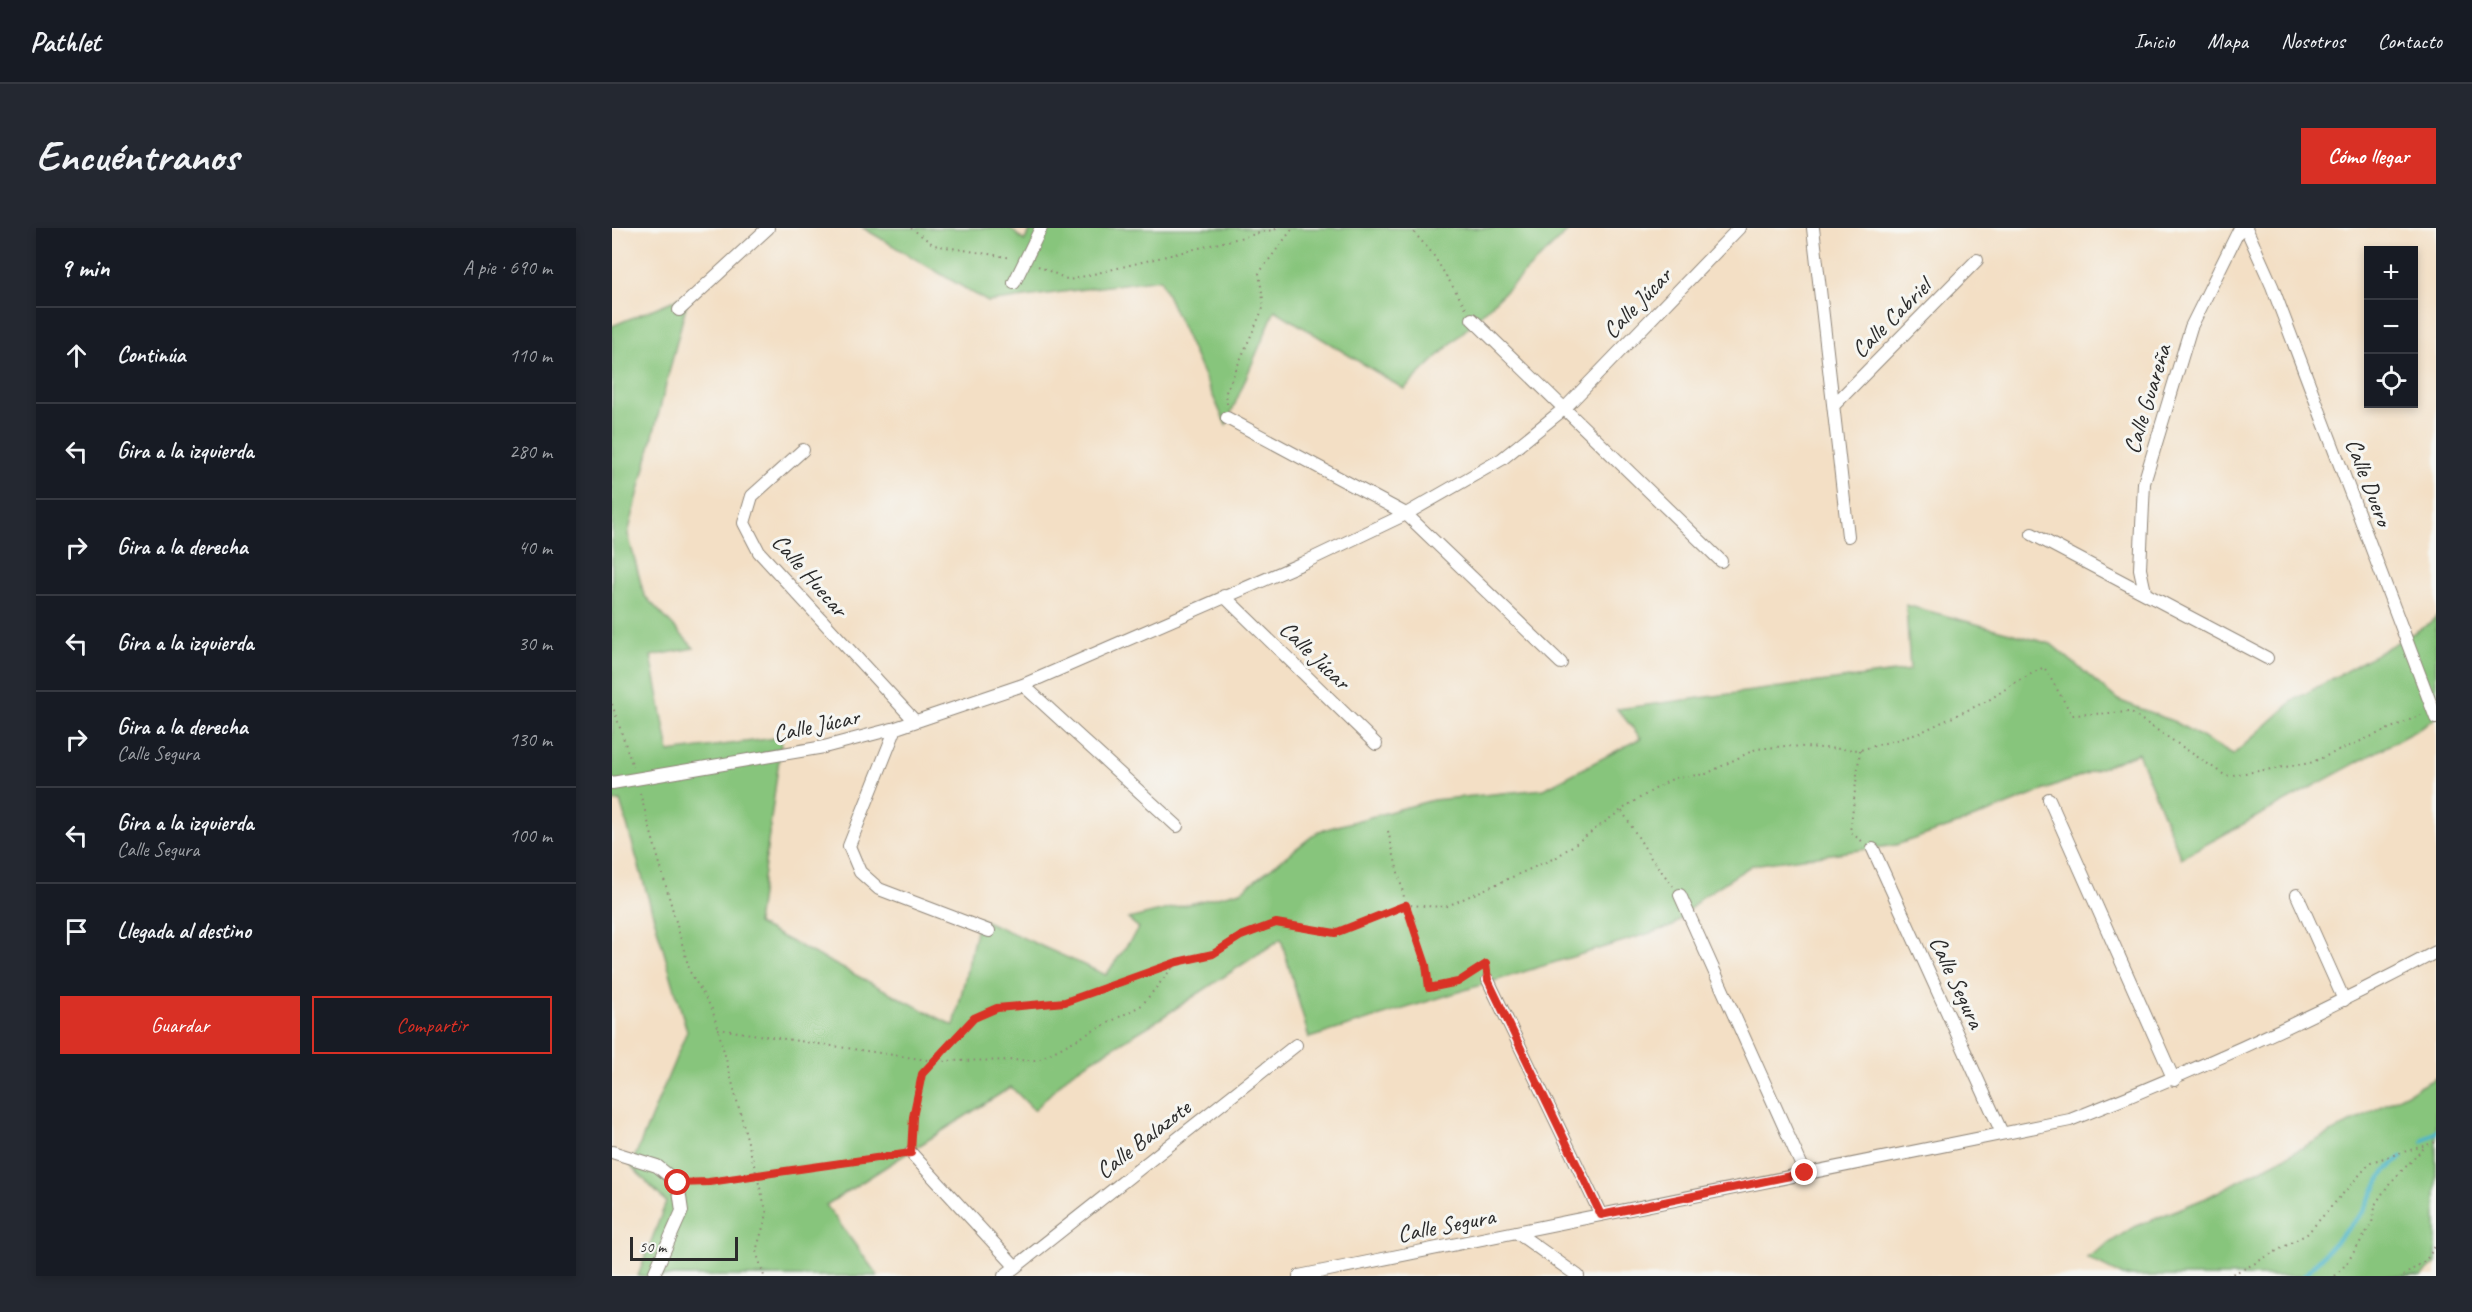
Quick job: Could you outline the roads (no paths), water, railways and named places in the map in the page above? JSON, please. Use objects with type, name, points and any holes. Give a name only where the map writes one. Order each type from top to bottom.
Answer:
[{"type":"street","points":[[679,310],[768,228]]},
{"type":"street","points":[[1014,283],[1041,228]]},
{"type":"street","name":"Calle Júcar","points":[[612,783],[824,747],[896,728],[1023,685],[1303,563],[1406,514],[1502,459],[1565,408],[1739,228]]},
{"type":"street","name":"Calle Cabriel","points":[[1813,228],[1848,536]]},
{"type":"street","name":"Calle Guareña","points":[[2145,592],[2140,569],[2144,483],[2191,327],[2240,228]]},
{"type":"street","name":"Calle Duero","points":[[2246,228],[2276,297],[2434,714]]},
{"type":"street","name":"Calle Cabriel","points":[[1834,405],[1977,260]]},
{"type":"street","points":[[1472,319],[1721,561]]},
{"type":"street","points":[[1227,418],[1406,514],[1561,663]]},
{"type":"street","name":"Calle Huecar","points":[[803,450],[752,496],[744,523],[759,552],[915,721]]},
{"type":"street","points":[[2032,534],[2267,658]]},
{"type":"street","name":"Calle Júcar","points":[[1224,596],[1376,744]]},
{"type":"street","points":[[1023,685],[1177,826]]},
{"type":"street","points":[[896,728],[849,846],[860,872],[879,889],[989,931]]},
{"type":"street","points":[[2049,799],[2174,1080]]},
{"type":"street","name":"Calle Segura","points":[[1873,849],[2002,1133]]},
{"type":"street","points":[[1680,895],[1805,1173]]},
{"type":"street","points":[[2297,895],[2344,1000]]},
{"type":"street","name":"Calle Segura","points":[[1299,1276],[2070,1120],[2174,1080],[2344,1000],[2436,952]]},
{"type":"street","points":[[1488,980],[1601,1215]]},
{"type":"street","name":"Calle Balazote","points":[[1004,1276],[1296,1045]]},
{"type":"street","points":[[612,1152],[657,1166],[678,1183],[682,1211],[653,1276]]},
{"type":"street","points":[[911,1153],[1016,1266]]},
{"type":"street","points":[[1516,1232],[1578,1276]]},
{"type":"waterway","points":[[2423,1141],[2436,1131]]},
{"type":"waterway","points":[[2304,1276],[2363,1212],[2384,1172],[2402,1157]]}]
